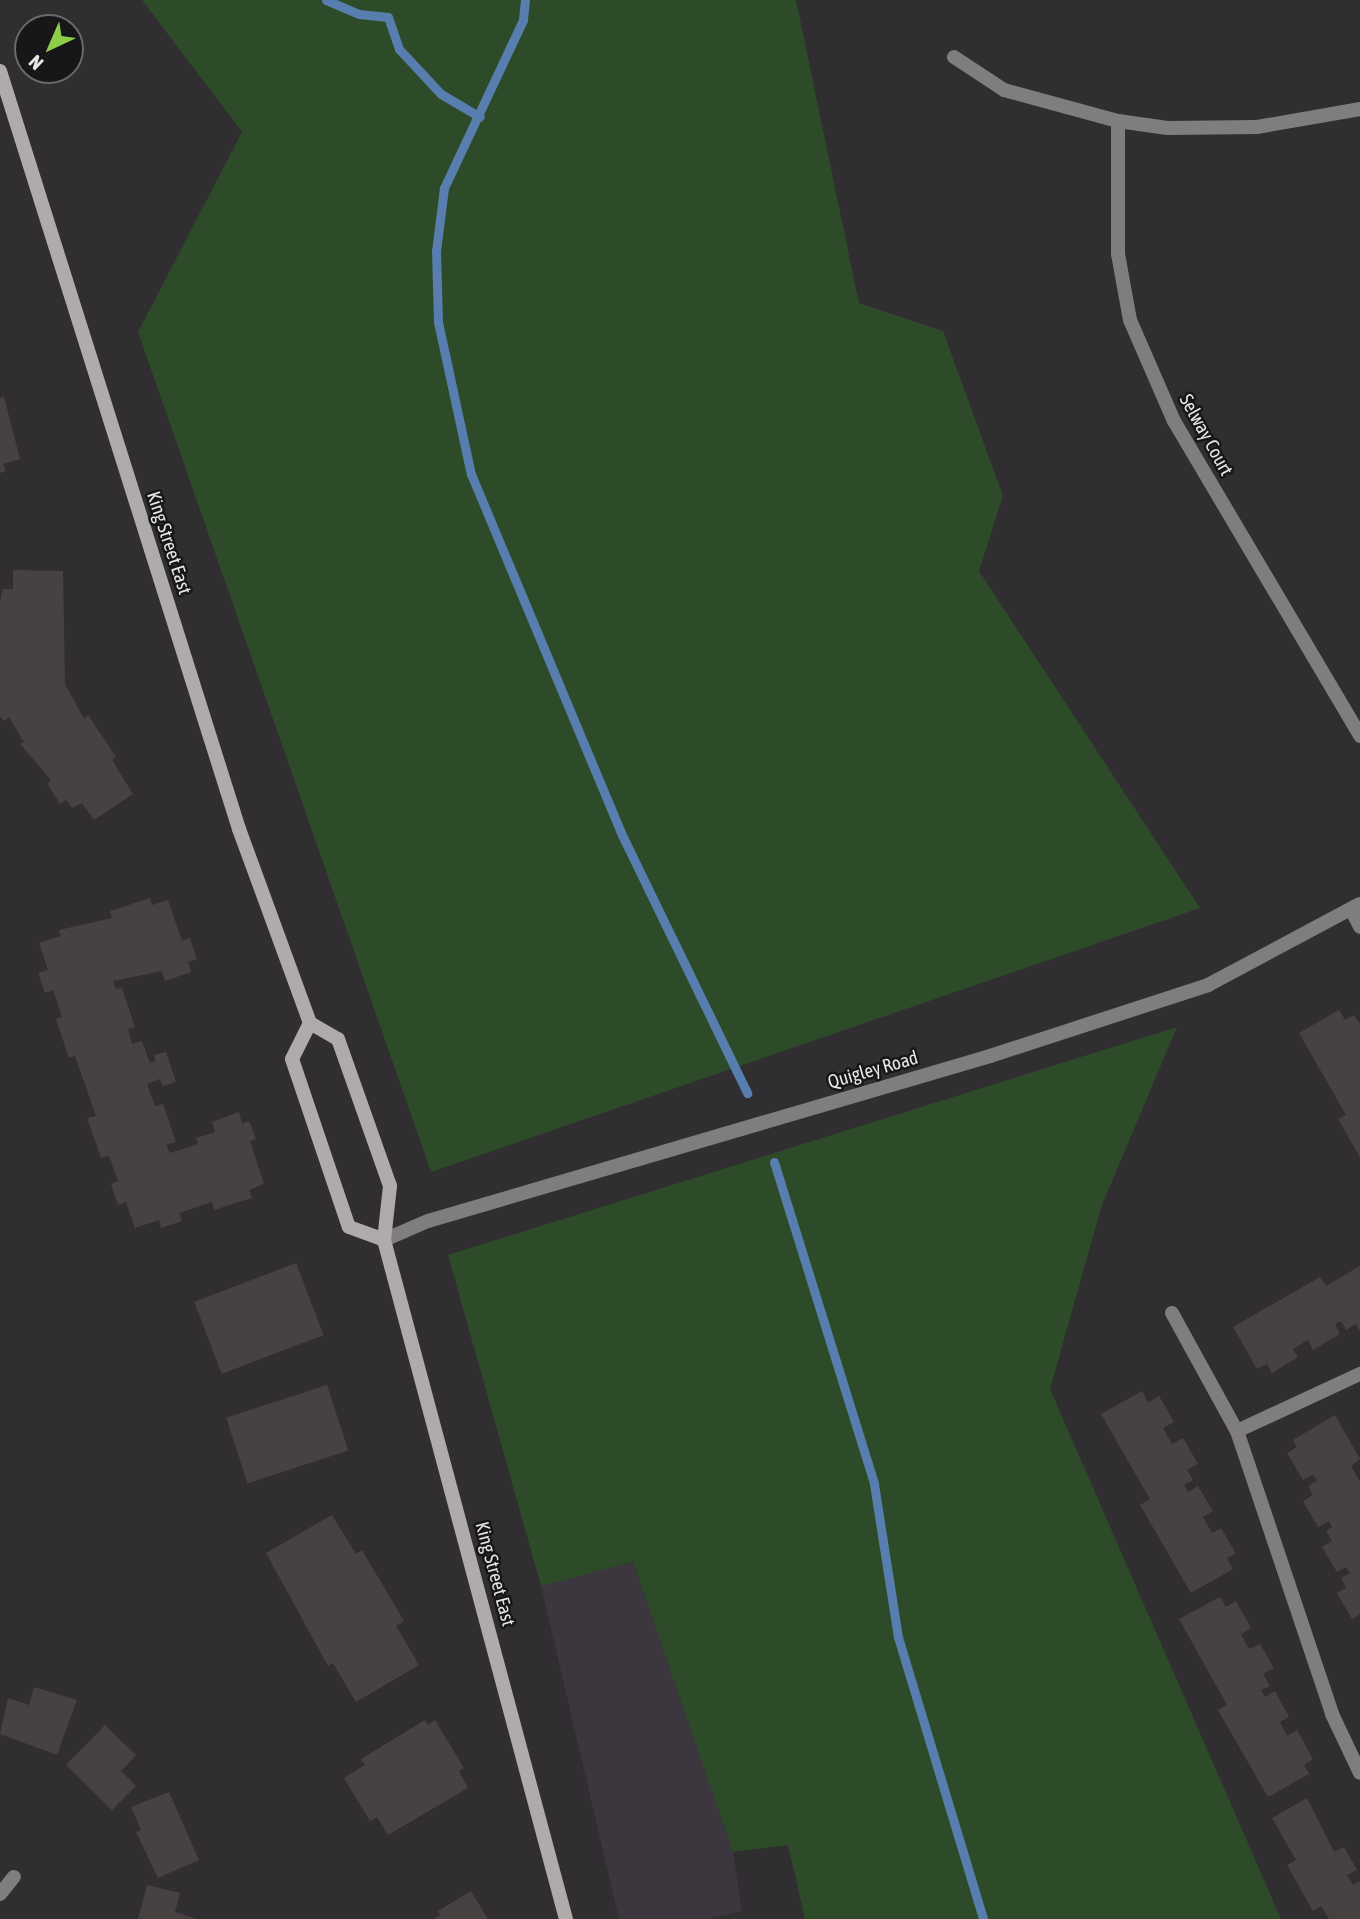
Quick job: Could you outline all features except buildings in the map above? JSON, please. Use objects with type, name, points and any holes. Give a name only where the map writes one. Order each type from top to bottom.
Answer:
[{"type":"main road","name":"King Street East","points":[[0,71],[239,829],[310,1023],[338,1040],[390,1186],[384,1240],[566,1919]]},
{"type":"main road","points":[[310,1023],[292,1059],[349,1227],[384,1240]]},
{"type":"street","points":[[954,57],[1004,90],[1118,121],[1168,128],[1257,127],[1360,109]]},
{"type":"street","name":"Selway Court","points":[[1118,121],[1118,254],[1130,320],[1174,421],[1360,736]]},
{"type":"street","points":[[1355,906],[1360,927]]},
{"type":"street","name":"Quigley Road","points":[[384,1240],[428,1221],[977,1060],[1208,985],[1355,906]]},
{"type":"street","points":[[1172,1313],[1237,1431],[1332,1714],[1360,1773]]},
{"type":"street","points":[[1237,1431],[1360,1374]]},
{"type":"street","points":[[0,1894],[14,1877]]},
{"type":"shaded area","points":[[633,1562],[733,1851],[742,1911],[708,1919],[619,1919],[541,1586]]},
{"type":"green space","points":[[142,0],[796,0],[859,303],[943,331],[1003,496],[979,571],[1200,908],[431,1172],[138,332],[242,132]]},
{"type":"green space","points":[[1177,1027],[1102,1205],[1050,1389],[1281,1919],[805,1919],[788,1845],[733,1852],[633,1562],[541,1586],[448,1255]]},
{"type":"waterway","points":[[326,0],[359,14],[388,17],[399,49],[441,94],[480,117]]},
{"type":"waterway","points":[[525,0],[523,20],[444,188],[436,251],[438,322],[471,474],[622,835],[747,1093]]},
{"type":"waterway","points":[[774,1162],[874,1484],[898,1637],[983,1919]]}]
